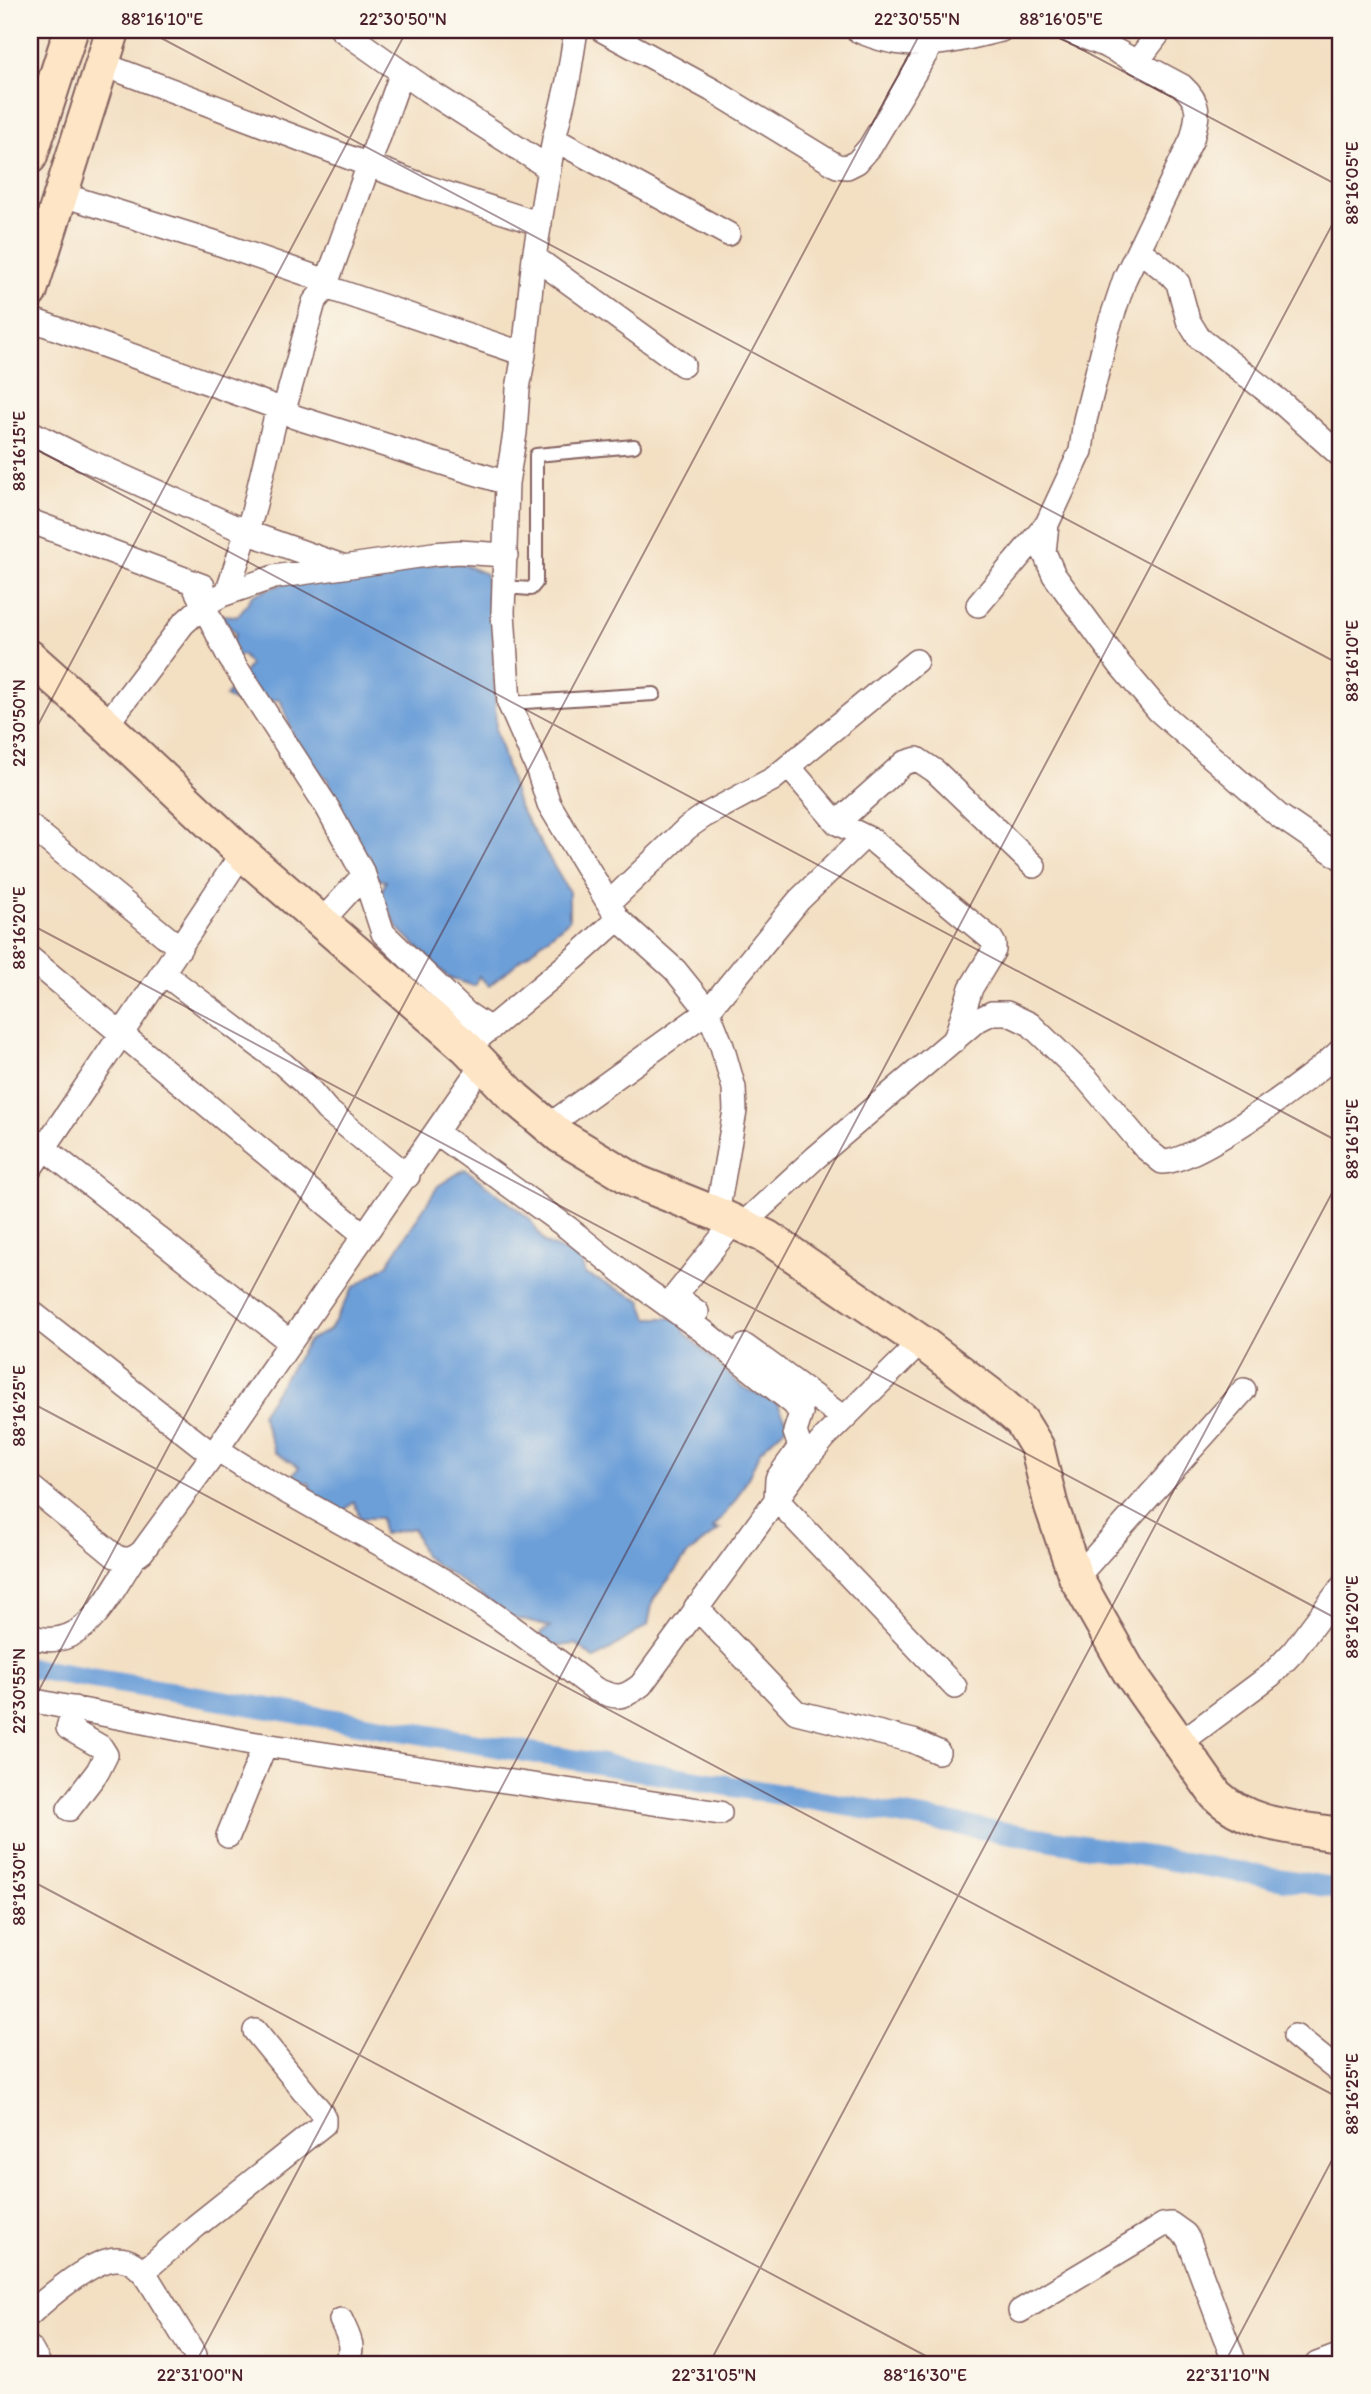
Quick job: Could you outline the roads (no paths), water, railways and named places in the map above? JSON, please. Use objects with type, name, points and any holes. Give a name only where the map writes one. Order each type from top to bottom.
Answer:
[{"type":"street","points":[[30,158],[71,30]]},
{"type":"street","points":[[30,229],[94,30]]},
{"type":"street","points":[[30,292],[113,30]]},
{"type":"street","points":[[342,30],[549,168]]},
{"type":"street","points":[[576,30],[534,257],[507,482],[503,613],[509,703],[537,767],[549,804],[614,911],[675,970],[708,1010],[734,1088],[731,1220]]},
{"type":"street","points":[[602,30],[714,91],[837,166],[848,167],[857,162],[870,147],[931,45]]},
{"type":"street","points":[[857,30],[877,39],[903,45],[948,43],[1001,30]]},
{"type":"street","points":[[978,605],[1047,524],[1081,451],[1085,420],[1108,329],[1125,278],[1192,139],[1197,116],[1197,105],[1182,86],[1107,46],[1066,30]]},
{"type":"street","points":[[1137,62],[1161,30]]},
{"type":"street","points":[[102,64],[427,187],[540,224]]},
{"type":"street","points":[[402,72],[326,285],[314,302],[246,532],[218,598],[228,655],[327,807],[364,875],[383,933],[466,1013],[480,1047],[515,1098],[560,1136],[637,1182],[767,1237],[921,1342],[1021,1421],[1037,1447],[1051,1505],[1076,1578],[1128,1670],[1216,1795],[1230,1808],[1259,1821],[1341,1835]]},
{"type":"street","points":[[554,139],[728,234]]},
{"type":"street","points":[[60,194],[220,244],[332,289],[524,354]]},
{"type":"street","points":[[1139,250],[1178,283],[1188,320],[1199,338],[1282,403],[1341,456]]},
{"type":"street","points":[[534,257],[683,365]]},
{"type":"street","points":[[30,319],[281,408],[295,417],[507,482]]},
{"type":"street","points":[[30,432],[246,532],[344,567]]},
{"type":"street","points":[[30,521],[192,582],[218,598]]},
{"type":"street","points":[[1047,524],[1044,552],[1054,575],[1120,665],[1159,711],[1278,815],[1341,858]]},
{"type":"street","points":[[106,725],[176,633],[218,598],[274,577],[433,554],[460,552],[506,555]]},
{"type":"street","points":[[30,657],[242,853],[322,921],[480,1047]]},
{"type":"street","points":[[30,1636],[57,1640],[73,1636],[89,1623],[133,1559],[142,1552],[215,1452],[364,1235],[408,1176],[437,1133],[480,1047],[614,911],[687,828],[704,816],[758,789],[789,767],[916,661]]},
{"type":"street","points":[[837,822],[904,763],[917,759],[935,771],[1034,866]]},
{"type":"street","points":[[789,767],[837,822],[872,840],[943,901],[982,930],[994,944],[990,958],[971,988],[954,1040]]},
{"type":"street","points":[[30,826],[180,948]]},
{"type":"street","points":[[548,1126],[708,1010],[799,901],[864,836]]},
{"type":"street","points":[[30,1169],[37,1143],[163,974],[242,853]]},
{"type":"street","points":[[322,921],[364,875]]},
{"type":"street","points":[[30,958],[364,1235]]},
{"type":"street","points":[[163,974],[283,1065],[303,1082],[327,1110],[408,1176]]},
{"type":"street","points":[[844,1418],[675,1296],[731,1220],[816,1158],[976,1021],[992,1013],[1007,1013],[1030,1024],[1087,1079],[1144,1147],[1162,1163],[1171,1163],[1185,1157],[1263,1111],[1322,1069],[1341,1050]]},
{"type":"street","points":[[437,1133],[568,1228],[793,1403],[801,1413],[795,1432],[800,1447],[778,1479],[776,1499],[955,1688]]},
{"type":"street","points":[[37,1143],[290,1342]]},
{"type":"street","points":[[30,1311],[215,1452],[430,1572],[496,1616],[595,1689],[612,1697],[628,1696],[641,1685],[815,1448],[921,1342]]},
{"type":"street","points":[[1076,1578],[1244,1390]]},
{"type":"street","points":[[30,1486],[115,1556],[124,1560],[133,1559]]},
{"type":"street","points":[[1180,1743],[1271,1675],[1293,1653],[1341,1588]]},
{"type":"street","points":[[696,1608],[796,1712],[913,1741],[938,1752]]},
{"type":"street","points":[[30,1700],[265,1745],[720,1813]]},
{"type":"street","points":[[69,1809],[98,1771],[106,1755],[101,1747],[68,1728],[74,1708]]},
{"type":"street","points":[[228,1836],[265,1745]]},
{"type":"street","points":[[143,2272],[324,2124],[321,2112],[255,2031]]},
{"type":"street","points":[[1295,2036],[1341,2073]]},
{"type":"street","points":[[1020,2311],[1163,2225],[1171,2224],[1185,2234],[1189,2241],[1235,2364]]},
{"type":"street","points":[[30,2314],[63,2286],[110,2260],[125,2260],[143,2272],[195,2355]]},
{"type":"street","points":[[341,2320],[352,2345],[351,2353],[342,2364]]},
{"type":"street","points":[[30,2348],[39,2364]]},
{"type":"street","points":[[1317,2364],[1341,2355]]},
{"type":"lane","points":[[512,453],[536,455],[634,446]]},
{"type":"lane","points":[[504,587],[531,589],[536,583],[536,455]]},
{"type":"lane","points":[[509,703],[654,694]]},
{"type":"water","points":[[457,562],[486,574],[492,623],[502,627],[493,638],[496,731],[518,805],[569,892],[569,920],[489,986],[479,976],[474,986],[449,978],[397,927],[381,893],[386,881],[366,877],[370,856],[346,843],[328,780],[301,756],[280,699],[261,703],[247,678],[235,702],[225,697],[250,665],[242,655],[220,663],[236,634],[219,615],[238,616],[253,595],[293,580]]},
{"type":"water","points":[[465,1169],[529,1218],[545,1243],[580,1258],[585,1274],[641,1300],[648,1318],[683,1318],[684,1332],[742,1387],[778,1404],[788,1425],[760,1451],[735,1501],[713,1529],[720,1529],[689,1553],[653,1600],[648,1625],[595,1659],[576,1644],[550,1647],[540,1633],[550,1627],[514,1618],[424,1556],[413,1528],[383,1534],[381,1518],[360,1518],[354,1502],[335,1518],[322,1514],[309,1483],[290,1479],[299,1467],[275,1452],[261,1414],[309,1340],[330,1330],[353,1288],[387,1265],[438,1186]]},
{"type":"waterway","points":[[30,1668],[1341,1889]]}]
